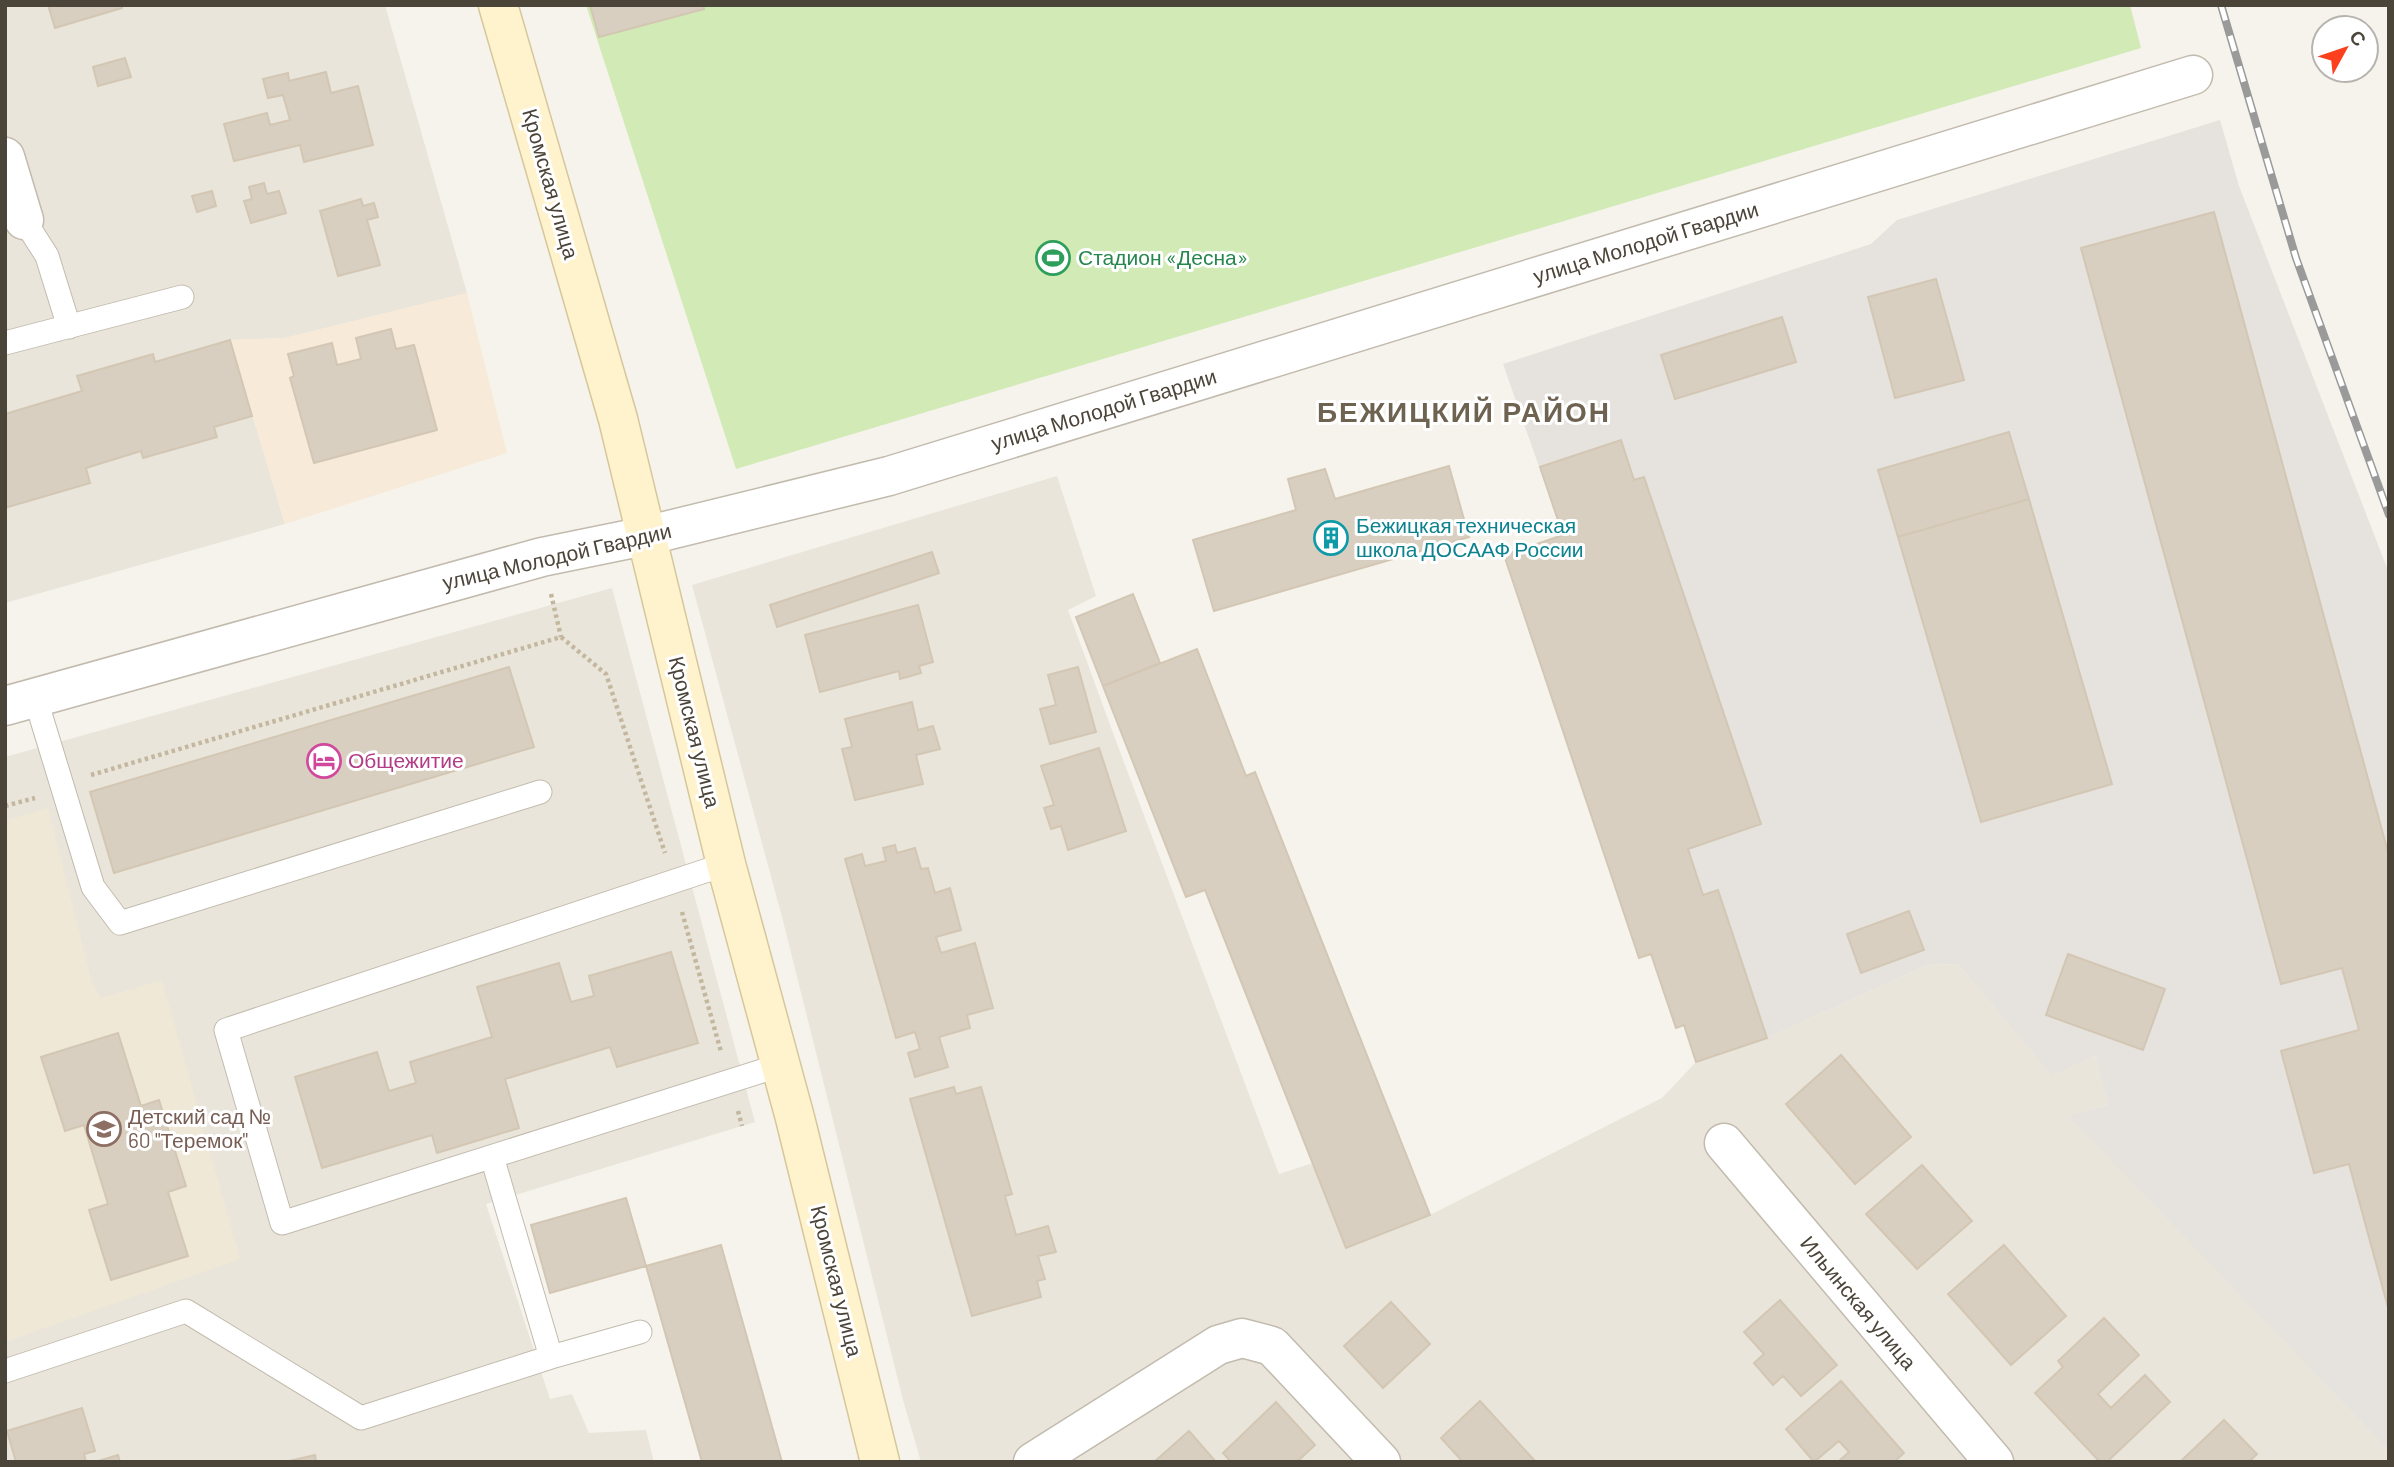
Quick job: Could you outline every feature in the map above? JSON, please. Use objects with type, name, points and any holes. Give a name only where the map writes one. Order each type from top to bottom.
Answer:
[{"type":"street","name":"Кромская улица","points":[[498,5],[618,419],[726,864],[781,1065],[880,1462]]},
{"type":"street","name":"улица Молодой Гвардии","points":[[20,702],[542,557],[645,536],[889,476],[2193,75]]},
{"type":"street","points":[[5,157],[24,220]]},
{"type":"street","name":"Ильинская улица","points":[[1724,1143],[1994,1462]]},
{"type":"street","points":[[1033,1462],[1218,1345],[1242,1338],[1272,1346],[1381,1462]]},
{"type":"lane","points":[[24,220],[47,256],[69,327]]},
{"type":"lane","points":[[5,343],[182,297]]},
{"type":"lane","points":[[20,702],[93,887],[120,923],[540,792]]},
{"type":"lane","points":[[726,864],[226,1030],[282,1223],[781,1065]]},
{"type":"lane","points":[[492,1157],[551,1357]]},
{"type":"lane","points":[[5,1371],[186,1311],[361,1418],[551,1357],[640,1332]]},
{"type":"shaded area","points":[[5,5],[385,5],[467,293],[285,338],[230,340],[285,524],[5,603]]},
{"type":"shaded area","points":[[2220,120],[2239,186],[2389,573],[2389,1451],[2069,1116],[2108,1105],[2095,1056],[2052,1075],[1958,964],[1927,965],[1767,1038],[1718,890],[1703,895],[1580,531],[1563,535],[1503,364],[1871,244],[1897,220]]},
{"type":"shaded area","points":[[467,293],[507,453],[285,524],[230,340],[285,338]]},
{"type":"shaded area","points":[[1057,476],[1096,596],[1068,610],[1113,733],[1279,1174],[1313,1163],[1346,1248],[1430,1215],[1662,1098],[1696,1062],[1767,1038],[1927,965],[1958,964],[2052,1074],[2095,1056],[2108,1105],[2070,1116],[2389,1451],[2389,1462],[921,1462],[903,1400],[782,917],[692,585]]},
{"type":"shaded area","points":[[612,588],[755,1122],[486,1204],[550,1399],[572,1394],[589,1433],[646,1430],[654,1462],[5,1462],[5,757]]},
{"type":"shaded area","name":"Детский сад № 60 \"Теремок\"","points":[[48,808],[92,983],[101,998],[162,980],[240,1259],[5,1342],[5,821]]},
{"type":"green space","name":"Стадион «Десна»","points":[[586,5],[2130,5],[2141,48],[736,469]]},
{"type":"building","points":[[48,5],[122,5],[122,8],[55,28]]},
{"type":"building","points":[[590,5],[703,5],[704,9],[599,37]]},
{"type":"building","points":[[125,58],[131,77],[98,86],[93,67]]},
{"type":"building","points":[[326,72],[331,93],[358,86],[373,145],[304,162],[300,145],[234,161],[224,124],[267,113],[270,125],[290,120],[283,95],[268,98],[263,79],[288,73],[289,81]]},
{"type":"building","points":[[264,183],[267,194],[279,191],[286,213],[251,223],[244,201],[252,199],[249,187]]},
{"type":"building","points":[[212,191],[216,206],[197,212],[192,196]]},
{"type":"building","points":[[361,199],[363,206],[374,203],[378,217],[367,220],[380,265],[338,276],[320,211]]},
{"type":"building","points":[[2214,212],[2389,856],[2389,1311],[2349,1164],[2314,1173],[2281,1051],[2359,1030],[2342,968],[2281,984],[2081,248]]},
{"type":"building","points":[[1936,279],[1964,380],[1895,398],[1868,297]]},
{"type":"building","points":[[1782,317],[1796,362],[1675,399],[1661,355]]},
{"type":"building","points":[[391,329],[396,349],[414,345],[437,430],[314,463],[290,378],[294,376],[288,354],[332,343],[337,365],[361,359],[356,338]]},
{"type":"building","points":[[230,340],[252,416],[214,427],[217,437],[143,458],[141,451],[86,468],[90,483],[5,508],[5,414],[82,391],[77,376],[153,354],[155,362]]},
{"type":"building","points":[[2009,432],[2029,499],[1898,537],[1878,470]]},
{"type":"building","points":[[1621,440],[1634,480],[1644,477],[1761,824],[1688,849],[1703,895],[1718,890],[1767,1038],[1696,1062],[1684,1025],[1676,1028],[1651,954],[1639,958],[1504,555],[1563,535],[1540,467]]},
{"type":"building","name":"Бежицкая техническая школа ДОСААФ России","points":[[1449,466],[1469,537],[1214,611],[1193,540],[1296,510],[1288,479],[1325,469],[1335,499]]},
{"type":"building","points":[[2029,499],[2112,784],[1981,822],[1898,537]]},
{"type":"building","points":[[932,552],[939,573],[777,627],[770,605]]},
{"type":"building","points":[[1133,594],[1160,663],[1103,686],[1076,617]]},
{"type":"building","points":[[918,605],[933,662],[919,666],[921,673],[900,679],[899,671],[820,692],[805,635]]},
{"type":"building","points":[[1197,649],[1246,776],[1255,772],[1430,1215],[1346,1248],[1205,890],[1186,897],[1103,686]]},
{"type":"building","points":[[509,667],[534,747],[114,873],[90,792]]},
{"type":"building","points":[[1078,667],[1096,732],[1050,744],[1040,709],[1056,705],[1048,675]]},
{"type":"building","points":[[912,702],[918,730],[933,726],[940,749],[916,755],[923,784],[855,800],[842,749],[852,747],[845,719]]},
{"type":"building","points":[[1099,748],[1126,831],[1068,850],[1061,826],[1051,829],[1044,808],[1054,805],[1041,766]]},
{"type":"building","points":[[895,845],[897,853],[915,848],[921,869],[928,868],[935,893],[950,888],[961,930],[936,937],[941,953],[975,943],[993,1008],[967,1015],[970,1028],[939,1037],[948,1067],[915,1077],[908,1053],[920,1049],[915,1032],[896,1038],[845,859],[862,854],[865,866],[886,861],[883,848]]},
{"type":"building","points":[[1909,911],[1924,950],[1861,973],[1847,934]]},
{"type":"building","points":[[671,952],[698,1043],[617,1067],[610,1047],[505,1079],[519,1128],[437,1153],[432,1135],[322,1168],[295,1077],[377,1052],[389,1091],[416,1083],[410,1062],[492,1037],[477,987],[559,963],[571,1002],[594,996],[589,976]]},
{"type":"building","points":[[2068,954],[2165,989],[2143,1050],[2046,1015]]},
{"type":"building","points":[[118,1033],[141,1106],[159,1100],[186,1186],[168,1192],[188,1256],[111,1280],[89,1210],[108,1204],[84,1125],[65,1131],[41,1057]]},
{"type":"building","points":[[1841,1055],[1911,1137],[1855,1184],[1786,1104]]},
{"type":"building","points":[[954,1087],[956,1094],[981,1087],[1012,1194],[1005,1196],[1016,1235],[1048,1226],[1056,1252],[1038,1256],[1045,1279],[1037,1281],[1041,1297],[972,1316],[910,1099]]},
{"type":"building","points":[[1922,1165],[1972,1221],[1917,1269],[1866,1214]]},
{"type":"building","points":[[626,1198],[646,1266],[550,1293],[531,1225]]},
{"type":"building","points":[[721,1245],[782,1462],[702,1462],[646,1266]]},
{"type":"building","points":[[2004,1245],[2066,1316],[2011,1365],[1948,1294]]},
{"type":"building","points":[[1780,1300],[1837,1365],[1801,1396],[1783,1376],[1773,1385],[1754,1363],[1764,1354],[1744,1332]]},
{"type":"building","points":[[1391,1302],[1430,1344],[1383,1388],[1344,1346]]},
{"type":"building","points":[[2104,1318],[2139,1355],[2098,1394],[2111,1408],[2145,1375],[2170,1402],[2107,1462],[2100,1462],[2035,1393],[2063,1367],[2058,1361]]},
{"type":"building","points":[[1841,1381],[1904,1453],[1894,1462],[1838,1462],[1849,1452],[1839,1441],[1814,1462],[1786,1429]]},
{"type":"building","points":[[1480,1401],[1536,1462],[1463,1462],[1441,1438]]},
{"type":"building","points":[[1276,1402],[1315,1445],[1297,1462],[1231,1462],[1223,1453]]},
{"type":"building","points":[[82,1408],[95,1451],[84,1454],[86,1462],[16,1462],[7,1431]]},
{"type":"building","points":[[2224,1420],[2257,1454],[2249,1462],[2180,1462]]},
{"type":"building","points":[[1189,1431],[1216,1462],[1154,1462]]},
{"type":"building","points":[[118,1455],[120,1462],[95,1462]]},
{"type":"building","points":[[315,1455],[316,1462],[285,1462]]},
{"type":"railway","points":[[2221,5],[2296,258],[2389,515]]},
{"type":"place","name":"Стадион «Десна»","points":[[1053,258]]},
{"type":"place","name":"Бежицкая техническая школа ДОСААФ России","points":[[1331,538]]},
{"type":"place","name":"Общежитие","points":[[324,761]]},
{"type":"place","name":"Детский сад № 60 \"Теремок\"","points":[[104,1129]]},
{"type":"district","name":"БЕЖИЦКИЙ РАЙОН","points":[[1464,412]]}]
